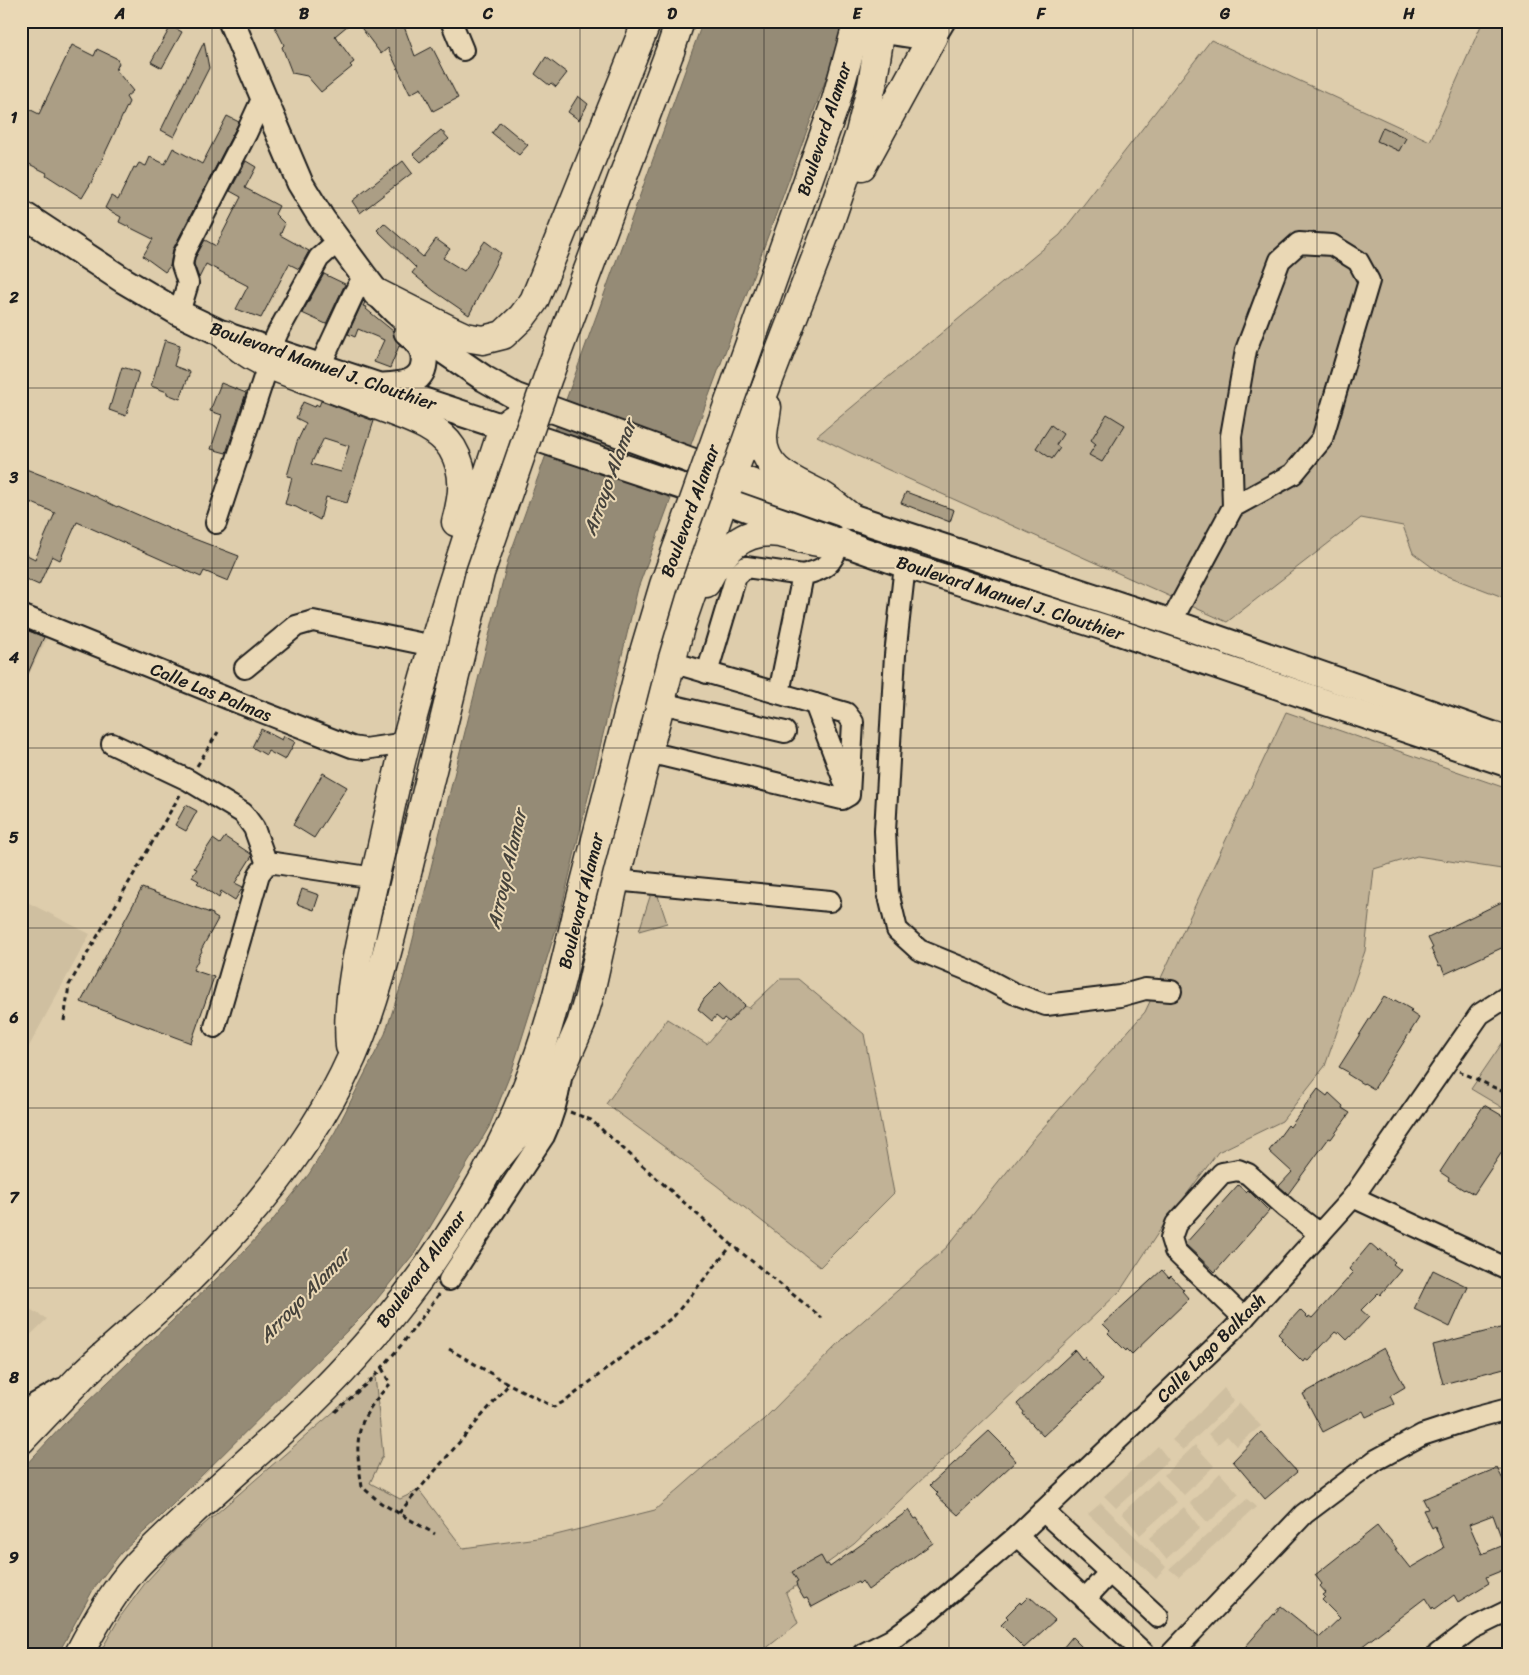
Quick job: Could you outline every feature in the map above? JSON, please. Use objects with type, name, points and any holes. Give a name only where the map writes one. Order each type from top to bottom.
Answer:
[{"type":"highway","points":[[379,294],[465,337],[483,340],[503,335],[522,317],[534,301],[647,21]]},
{"type":"highway","points":[[21,1440],[82,1376],[187,1281],[237,1229],[277,1181],[301,1147],[324,1110],[351,1058],[379,981],[480,573],[548,377],[680,21]]},
{"type":"highway","points":[[490,1167],[529,1120],[548,1093],[581,1024],[589,997],[615,880],[680,627],[722,500],[829,224],[860,132],[872,85],[869,25]]},
{"type":"highway","name":"Boulevard Alamar","points":[[79,1654],[91,1630],[110,1600],[135,1567],[307,1406],[354,1359],[407,1294],[455,1225],[490,1167],[526,1089],[560,985],[642,661],[664,585],[835,104],[869,25]]},
{"type":"highway","points":[[829,224],[937,29]]},
{"type":"highway","points":[[225,335],[238,348],[269,358],[414,420],[437,433],[451,447],[457,459],[464,487],[445,562],[446,598]]},
{"type":"highway","points":[[765,388],[767,403],[763,438],[765,452],[770,462],[777,471],[822,496],[849,516]]},
{"type":"highway","points":[[351,1058],[350,1008],[358,959],[406,743],[446,598],[512,419],[536,404]]},
{"type":"highway","points":[[680,627],[690,616],[713,568],[732,546],[746,536],[761,533],[778,533],[820,542],[840,542]]},
{"type":"main road","name":"Boulevard Manuel J. Clouthier","points":[[231,21],[300,183],[322,219],[379,294],[431,342],[485,379],[536,404],[695,462],[849,516],[1171,622],[1508,740]]},
{"type":"main road","points":[[869,25],[926,38],[937,29]]},
{"type":"main road","name":"Boulevard Manuel J. Clouthier","points":[[21,213],[123,280],[179,313],[225,335]]},
{"type":"main road","points":[[378,386],[406,384],[415,380],[422,373],[424,365],[422,348],[379,294]]},
{"type":"main road","name":"Boulevard Manuel J. Clouthier","points":[[269,358],[320,366],[722,500],[906,565],[1106,628],[1508,764]]},
{"type":"street","points":[[451,21],[462,50]]},
{"type":"street","points":[[179,313],[188,283],[182,265],[184,254],[263,97]]},
{"type":"street","points":[[216,522],[278,332],[319,258],[338,241]]},
{"type":"street","points":[[1171,622],[1233,507],[1231,436],[1246,350],[1280,260],[1299,243],[1332,245],[1358,260],[1369,281],[1322,439],[1293,474],[1233,507]]},
{"type":"street","points":[[320,366],[354,295],[379,294]]},
{"type":"street","points":[[707,673],[736,576],[746,567],[804,575],[821,570],[833,560],[840,542]]},
{"type":"street","points":[[906,565],[895,655],[885,831],[888,892],[897,930],[919,950],[975,973],[1013,993],[1046,1005],[1120,996],[1144,989],[1171,991]]},
{"type":"street","points":[[779,693],[804,575]]},
{"type":"street","name":"Calle Las Palmas","points":[[21,615],[352,747],[365,748],[406,743]]},
{"type":"street","points":[[245,668],[296,626],[313,621],[433,646]]},
{"type":"street","points":[[671,662],[846,713],[852,722],[849,795]]},
{"type":"street","points":[[661,703],[785,732]]},
{"type":"street","points":[[815,704],[849,795]]},
{"type":"street","points":[[112,744],[188,780],[244,813],[254,828],[267,864]]},
{"type":"street","points":[[648,752],[842,799],[849,795]]},
{"type":"street","points":[[813,792],[827,781],[837,762]]},
{"type":"street","points":[[215,1027],[259,874],[267,864],[275,863],[375,878]]},
{"type":"street","points":[[615,880],[830,902]]},
{"type":"street","name":"Calle Lago Balkash","points":[[864,1654],[891,1640],[922,1617],[1016,1536],[1244,1318],[1353,1198],[1480,1014],[1508,996]]},
{"type":"street","points":[[449,1280],[544,1136],[556,1106],[563,1065]]},
{"type":"street","points":[[1244,1318],[1174,1251],[1171,1238],[1176,1224],[1222,1173],[1238,1170],[1248,1174],[1286,1208],[1320,1234]]},
{"type":"street","points":[[1353,1198],[1508,1269]]},
{"type":"street","points":[[21,1416],[35,1404],[82,1376]]},
{"type":"street","points":[[1171,1654],[1304,1514],[1376,1460],[1422,1436],[1474,1418],[1508,1409]]},
{"type":"street","points":[[1043,1511],[1158,1617]]},
{"type":"street","points":[[1016,1536],[1145,1654]]},
{"type":"street","points":[[1085,1599],[1110,1572]]},
{"type":"street","points":[[1438,1654],[1471,1629],[1508,1611]]},
{"type":"path","points":[[64,1021],[69,985],[218,732]]},
{"type":"path","points":[[1445,1064],[1508,1094]]},
{"type":"path","points":[[556,1106],[591,1120],[732,1245],[822,1318]]},
{"type":"path","points":[[449,1349],[509,1384],[554,1407],[567,1400],[674,1316],[732,1245]]},
{"type":"path","points":[[382,1368],[390,1384],[377,1398],[361,1426],[358,1454],[362,1487],[381,1503],[435,1534]]},
{"type":"path","points":[[399,1513],[509,1384]]},
{"type":"shaded area","points":[[1483,21],[1508,21],[1508,541],[1502,556],[1508,563],[1508,599],[1440,573],[1413,553],[1403,526],[1361,518],[1227,622],[853,454],[817,436],[1060,235],[1211,40],[1430,141]]},
{"type":"shaded area","points":[[21,623],[49,634],[21,690]]},
{"type":"shaded area","points":[[1286,712],[1508,789],[1508,870],[1417,856],[1374,869],[1365,951],[1325,1066],[1282,1121],[1218,1152],[1158,1233],[1120,1291],[854,1544],[786,1593],[798,1623],[759,1654],[99,1654],[120,1617],[146,1582],[179,1546],[375,1376],[383,1455],[370,1483],[400,1499],[419,1490],[463,1548],[552,1536],[655,1510],[711,1461],[763,1420],[848,1334],[947,1247],[1034,1138],[1145,1012]]},
{"type":"shaded area","points":[[654,884],[667,923],[639,931]]},
{"type":"shaded area","points":[[21,899],[90,934],[21,1061]]},
{"type":"shaded area","points":[[780,979],[798,979],[864,1034],[894,1193],[820,1267],[716,1185],[606,1104],[667,1019],[707,1044],[741,1004],[749,1008]]},
{"type":"shaded area","points":[[1503,1042],[1508,1057],[1508,1111],[1471,1089]]},
{"type":"shaded area","points":[[21,1304],[47,1319],[21,1344]]},
{"type":"shaded area","points":[[1224,1388],[1234,1401],[1183,1450],[1172,1440]]},
{"type":"shaded area","points":[[1240,1403],[1261,1426],[1236,1446],[1227,1436],[1218,1444],[1208,1434]]},
{"type":"shaded area","points":[[1195,1445],[1214,1466],[1184,1495],[1164,1475]]},
{"type":"shaded area","points":[[1158,1446],[1169,1460],[1116,1508],[1104,1496]]},
{"type":"shaded area","points":[[1220,1473],[1239,1494],[1208,1523],[1190,1503]]},
{"type":"shaded area","points":[[1157,1480],[1177,1502],[1140,1535],[1122,1513]]},
{"type":"shaded area","points":[[1247,1499],[1256,1507],[1179,1577],[1169,1569]]},
{"type":"shaded area","points":[[1101,1503],[1166,1567],[1156,1579],[1088,1514]]},
{"type":"shaded area","points":[[1184,1507],[1200,1528],[1166,1559],[1149,1538]]},
{"type":"water","name":"Arroyo Alamar","points":[[703,21],[845,21],[837,49],[638,588],[558,923],[512,1070],[489,1127],[416,1251],[370,1308],[159,1518],[121,1553],[94,1588],[58,1654],[21,1654],[21,1470],[64,1424],[233,1263],[272,1221],[309,1174],[335,1132],[385,1034],[403,979],[508,560]]},
{"type":"building","points":[[272,21],[353,21],[335,36],[354,62],[350,65],[352,67],[321,92],[307,76],[292,73],[282,47],[284,45]]},
{"type":"building","points":[[356,21],[388,21],[389,25],[402,21],[415,56],[432,47],[458,98],[433,111],[421,88],[410,94],[388,48],[381,54]]},
{"type":"building","points":[[171,26],[182,32],[162,68],[151,62]]},
{"type":"building","points":[[204,42],[209,68],[174,137],[161,130]]},
{"type":"building","points":[[72,45],[94,56],[97,49],[116,58],[119,63],[116,70],[133,91],[126,97],[129,102],[82,198],[46,175],[47,173],[21,160],[21,105],[39,114]]},
{"type":"building","points":[[546,57],[567,73],[556,87],[551,83],[549,85],[535,74]]},
{"type":"building","points":[[578,96],[588,104],[579,120],[568,112]]},
{"type":"building","points":[[227,116],[239,122],[173,249],[170,266],[165,272],[143,256],[153,239],[119,222],[121,217],[105,208],[111,196],[118,200],[134,167],[136,168],[139,163],[146,166],[150,157],[165,164],[173,148],[202,164]]},
{"type":"building","points":[[500,122],[528,145],[519,155],[492,133]]},
{"type":"building","points":[[1383,127],[1406,138],[1399,151],[1377,141]]},
{"type":"building","points":[[441,130],[449,139],[421,162],[413,154]]},
{"type":"building","points":[[246,161],[256,167],[245,188],[279,206],[275,214],[285,224],[280,235],[309,251],[299,269],[289,264],[261,318],[236,309],[248,286],[206,264],[199,278],[194,264],[195,258],[205,240],[216,246],[241,197],[230,191]]},
{"type":"building","points":[[403,161],[412,173],[360,213],[352,201]]},
{"type":"building","points":[[384,223],[423,257],[436,239],[450,249],[443,258],[464,271],[485,241],[501,253],[469,315],[412,273],[416,268],[377,230]]},
{"type":"building","points":[[324,274],[345,284],[326,324],[302,313]]},
{"type":"building","points":[[363,301],[365,303],[363,306],[367,307],[366,309],[393,331],[394,337],[403,348],[399,346],[390,368],[374,362],[384,340],[358,329],[355,337],[348,334]]},
{"type":"building","points":[[165,340],[180,345],[174,366],[190,372],[180,399],[151,386]]},
{"type":"building","points":[[122,367],[139,372],[126,416],[109,410]]},
{"type":"building","points":[[221,383],[246,393],[226,453],[211,449],[222,415],[210,411]]},
{"type":"building","points":[[321,401],[374,421],[347,503],[326,497],[320,520],[296,507],[285,504],[292,477],[287,476],[297,442],[306,423],[296,418],[303,402],[315,407],[316,404],[319,406]],"holes":[[[324,438],[349,446],[341,472],[311,464]]]},
{"type":"building","points":[[1107,414],[1125,425],[1102,462],[1089,455],[1096,444],[1091,440]]},
{"type":"building","points":[[1051,425],[1063,434],[1056,445],[1060,448],[1052,459],[1036,448]]},
{"type":"building","points":[[26,469],[239,556],[228,581],[204,571],[201,577],[77,522],[60,560],[52,556],[39,585],[21,577],[21,552],[35,559],[55,513],[21,498],[21,481]]},
{"type":"building","points":[[906,492],[954,510],[950,522],[901,503]]},
{"type":"building","points":[[21,628],[44,637],[21,689]]},
{"type":"building","points":[[261,729],[282,740],[284,736],[295,742],[285,760],[268,751],[266,755],[252,747]]},
{"type":"building","points":[[323,773],[347,787],[314,838],[293,825]]},
{"type":"building","points":[[186,805],[197,811],[186,831],[175,825]]},
{"type":"building","points":[[225,837],[252,856],[235,883],[243,887],[235,900],[221,891],[219,898],[197,883],[199,881],[192,877],[197,869],[194,868],[213,839],[220,844]]},
{"type":"building","points":[[142,888],[213,914],[218,919],[201,950],[193,970],[214,977],[191,1043],[81,1002]]},
{"type":"building","points":[[302,889],[319,895],[314,910],[297,904]]},
{"type":"building","points":[[1508,899],[1508,930],[1503,932],[1508,945],[1445,974],[1441,965],[1439,966],[1428,938]]},
{"type":"building","points":[[721,982],[745,1005],[729,1022],[724,1018],[722,1021],[716,1016],[712,1021],[698,1009],[704,999]]},
{"type":"building","points":[[1384,996],[1412,1010],[1410,1012],[1419,1018],[1374,1089],[1347,1074],[1348,1072],[1339,1067]]},
{"type":"building","points":[[1318,1089],[1327,1096],[1329,1093],[1343,1106],[1342,1108],[1350,1113],[1288,1194],[1279,1186],[1292,1172],[1269,1151],[1288,1125],[1290,1127]]},
{"type":"building","points":[[1484,1105],[1508,1119],[1508,1143],[1474,1194],[1448,1180],[1449,1178],[1440,1172]]},
{"type":"building","points":[[1238,1185],[1246,1192],[1248,1190],[1269,1211],[1215,1272],[1185,1244]]},
{"type":"building","points":[[1370,1244],[1378,1251],[1380,1249],[1401,1270],[1380,1295],[1378,1293],[1361,1310],[1369,1317],[1347,1340],[1339,1332],[1338,1334],[1335,1332],[1308,1361],[1305,1359],[1303,1362],[1281,1340],[1282,1338],[1278,1334],[1300,1310],[1308,1318],[1309,1316],[1312,1318],[1353,1273],[1349,1269]]},
{"type":"building","points":[[1162,1270],[1169,1278],[1171,1276],[1184,1290],[1182,1291],[1189,1299],[1132,1354],[1127,1349],[1126,1351],[1108,1333],[1110,1331],[1103,1324]]},
{"type":"building","points":[[1433,1270],[1468,1287],[1450,1327],[1414,1309]]},
{"type":"building","points":[[1508,1326],[1508,1367],[1443,1384],[1433,1345]]},
{"type":"building","points":[[1384,1348],[1405,1387],[1390,1396],[1394,1404],[1366,1417],[1363,1411],[1323,1432],[1303,1394]]},
{"type":"building","points":[[1075,1350],[1082,1359],[1084,1357],[1103,1380],[1043,1436],[1023,1414],[1024,1412],[1017,1404]]},
{"type":"building","points":[[989,1431],[1010,1452],[1016,1461],[958,1515],[936,1495],[938,1493],[930,1485]]},
{"type":"building","points":[[1261,1432],[1297,1472],[1265,1499],[1233,1461]]},
{"type":"building","points":[[1497,1468],[1508,1489],[1508,1568],[1486,1577],[1489,1583],[1458,1602],[1454,1595],[1435,1609],[1433,1607],[1432,1609],[1425,1598],[1352,1654],[1239,1654],[1281,1606],[1320,1637],[1340,1618],[1322,1600],[1325,1597],[1323,1595],[1326,1593],[1315,1575],[1377,1526],[1391,1541],[1410,1568],[1444,1548],[1435,1526],[1432,1528],[1423,1510],[1428,1509],[1423,1499]],"holes":[[[1493,1515],[1504,1545],[1482,1554],[1469,1524]]]},
{"type":"building","points":[[909,1510],[915,1519],[917,1518],[933,1543],[868,1590],[862,1581],[812,1607],[807,1598],[804,1599],[797,1587],[796,1582],[798,1581],[792,1572],[821,1556],[826,1565],[828,1564],[830,1567]]},
{"type":"building","points":[[1029,1596],[1055,1620],[1024,1648],[1001,1625],[1008,1618],[1006,1616]]},
{"type":"building","points":[[1072,1637],[1089,1654],[1058,1654]]}]
